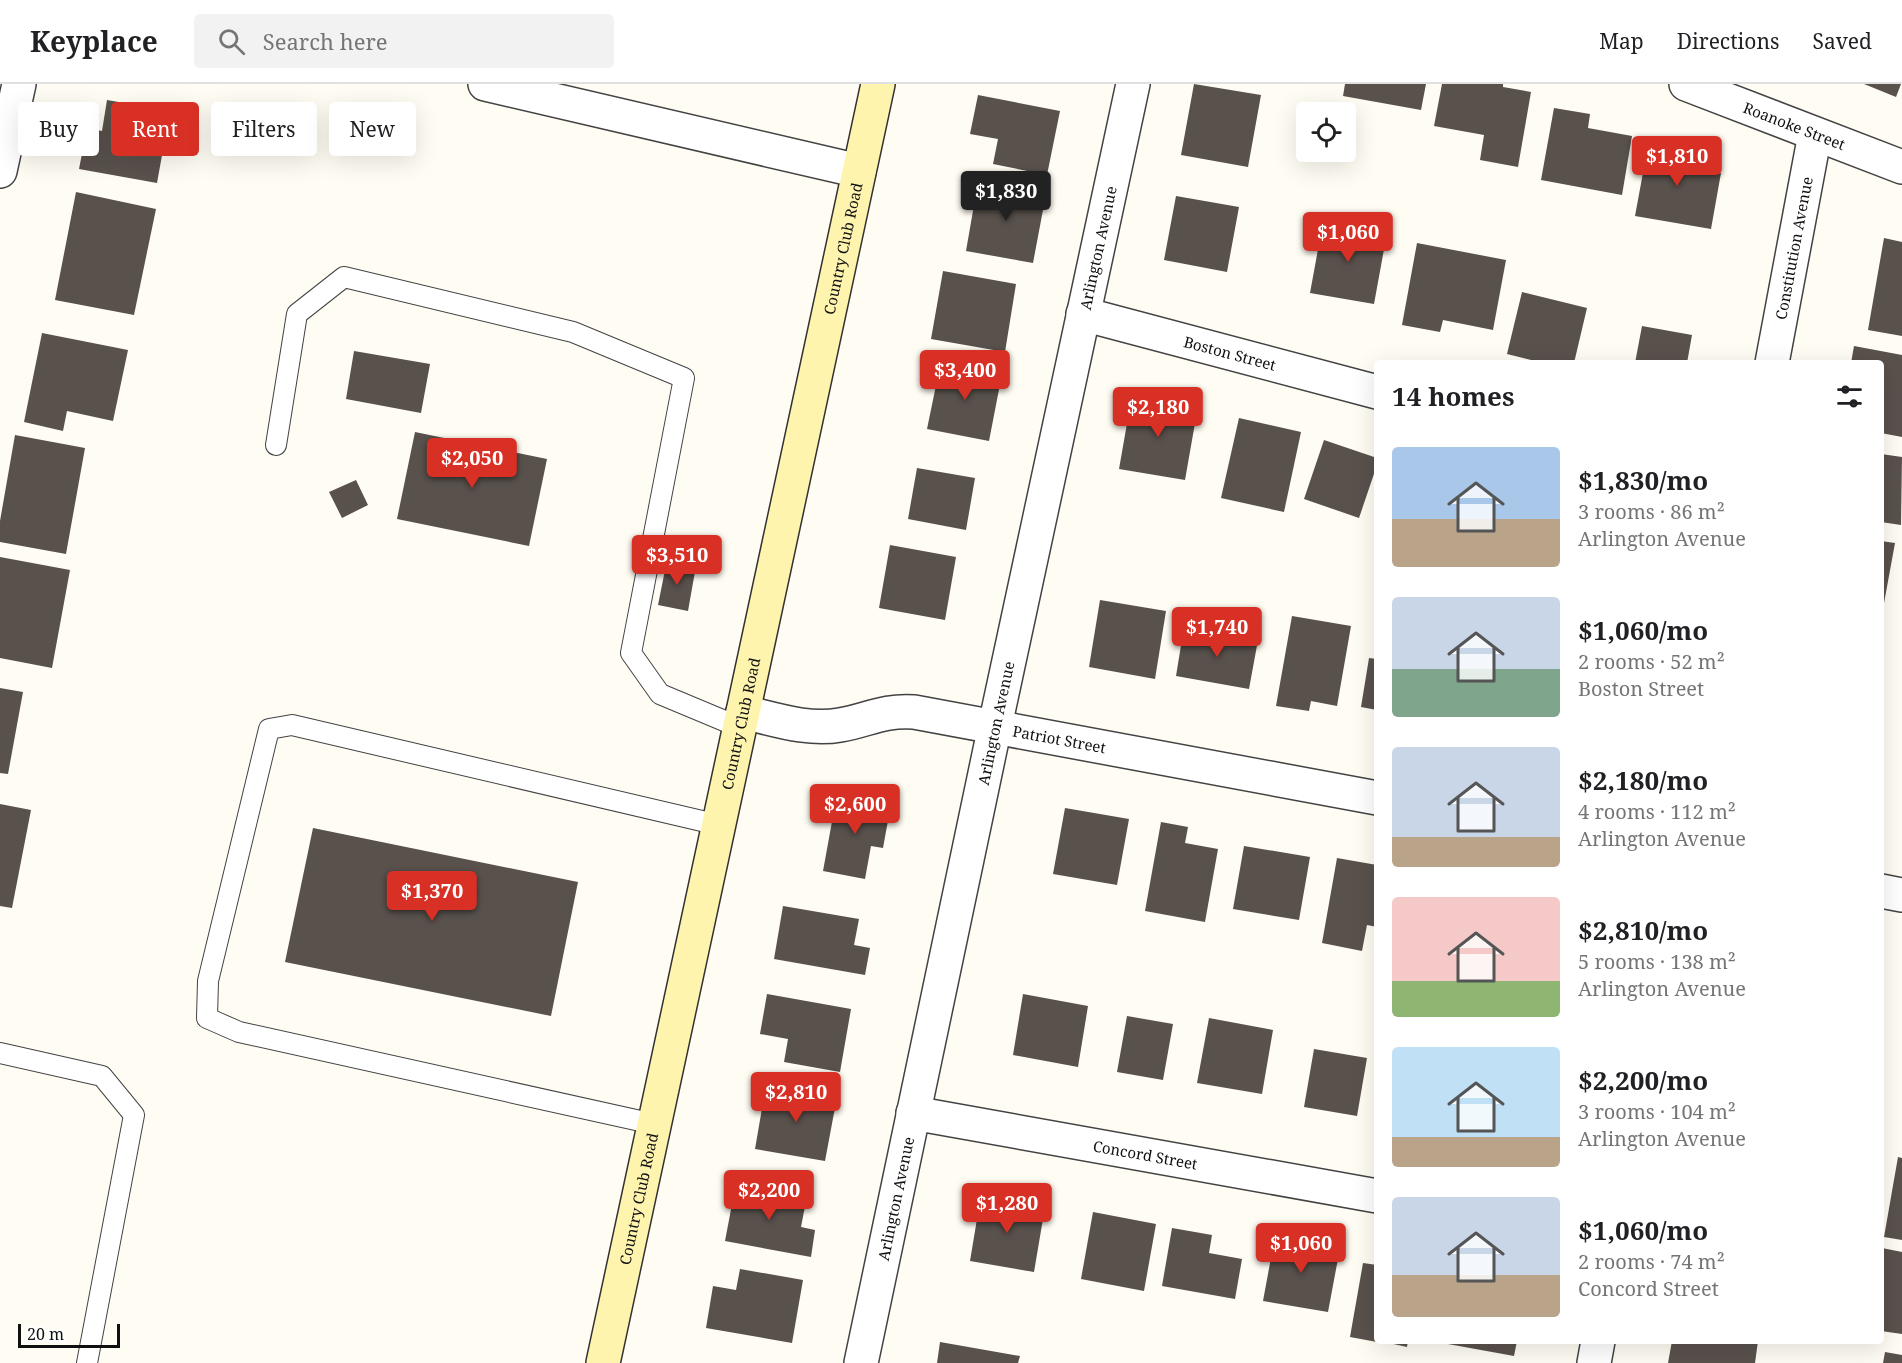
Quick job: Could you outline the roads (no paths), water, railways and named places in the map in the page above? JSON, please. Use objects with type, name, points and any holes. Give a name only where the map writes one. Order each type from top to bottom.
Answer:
[{"type":"street","points":[[0,171],[19,84]]},
{"type":"street","points":[[485,84],[859,171]]},
{"type":"street","name":"Country Club Road","points":[[603,1363],[878,84]]},
{"type":"street","name":"Arlington Avenue","points":[[861,1363],[1133,84]]},
{"type":"street","name":"Roanoke Street","points":[[1686,84],[1902,167]]},
{"type":"street","name":"Constitution Avenue","points":[[1773,360],[1815,134]]},
{"type":"street","name":"Boston Street","points":[[1083,314],[1374,391]]},
{"type":"street","name":"Patriot Street","points":[[741,720],[822,727],[840,725],[896,711],[914,712],[1374,797]]},
{"type":"street","points":[[1884,892],[1902,895]]},
{"type":"street","name":"Concord Street","points":[[913,1113],[1374,1195]]},
{"type":"street","points":[[1594,1363],[1597,1344]]},
{"type":"lane","points":[[276,445],[297,314],[344,277],[573,332],[684,378],[631,653],[660,694],[741,720]]},
{"type":"lane","points":[[654,1124],[239,1032],[207,1018],[208,981],[269,729],[292,725],[719,825]]},
{"type":"lane","points":[[0,1053],[102,1076],[134,1115],[87,1363]]}]
